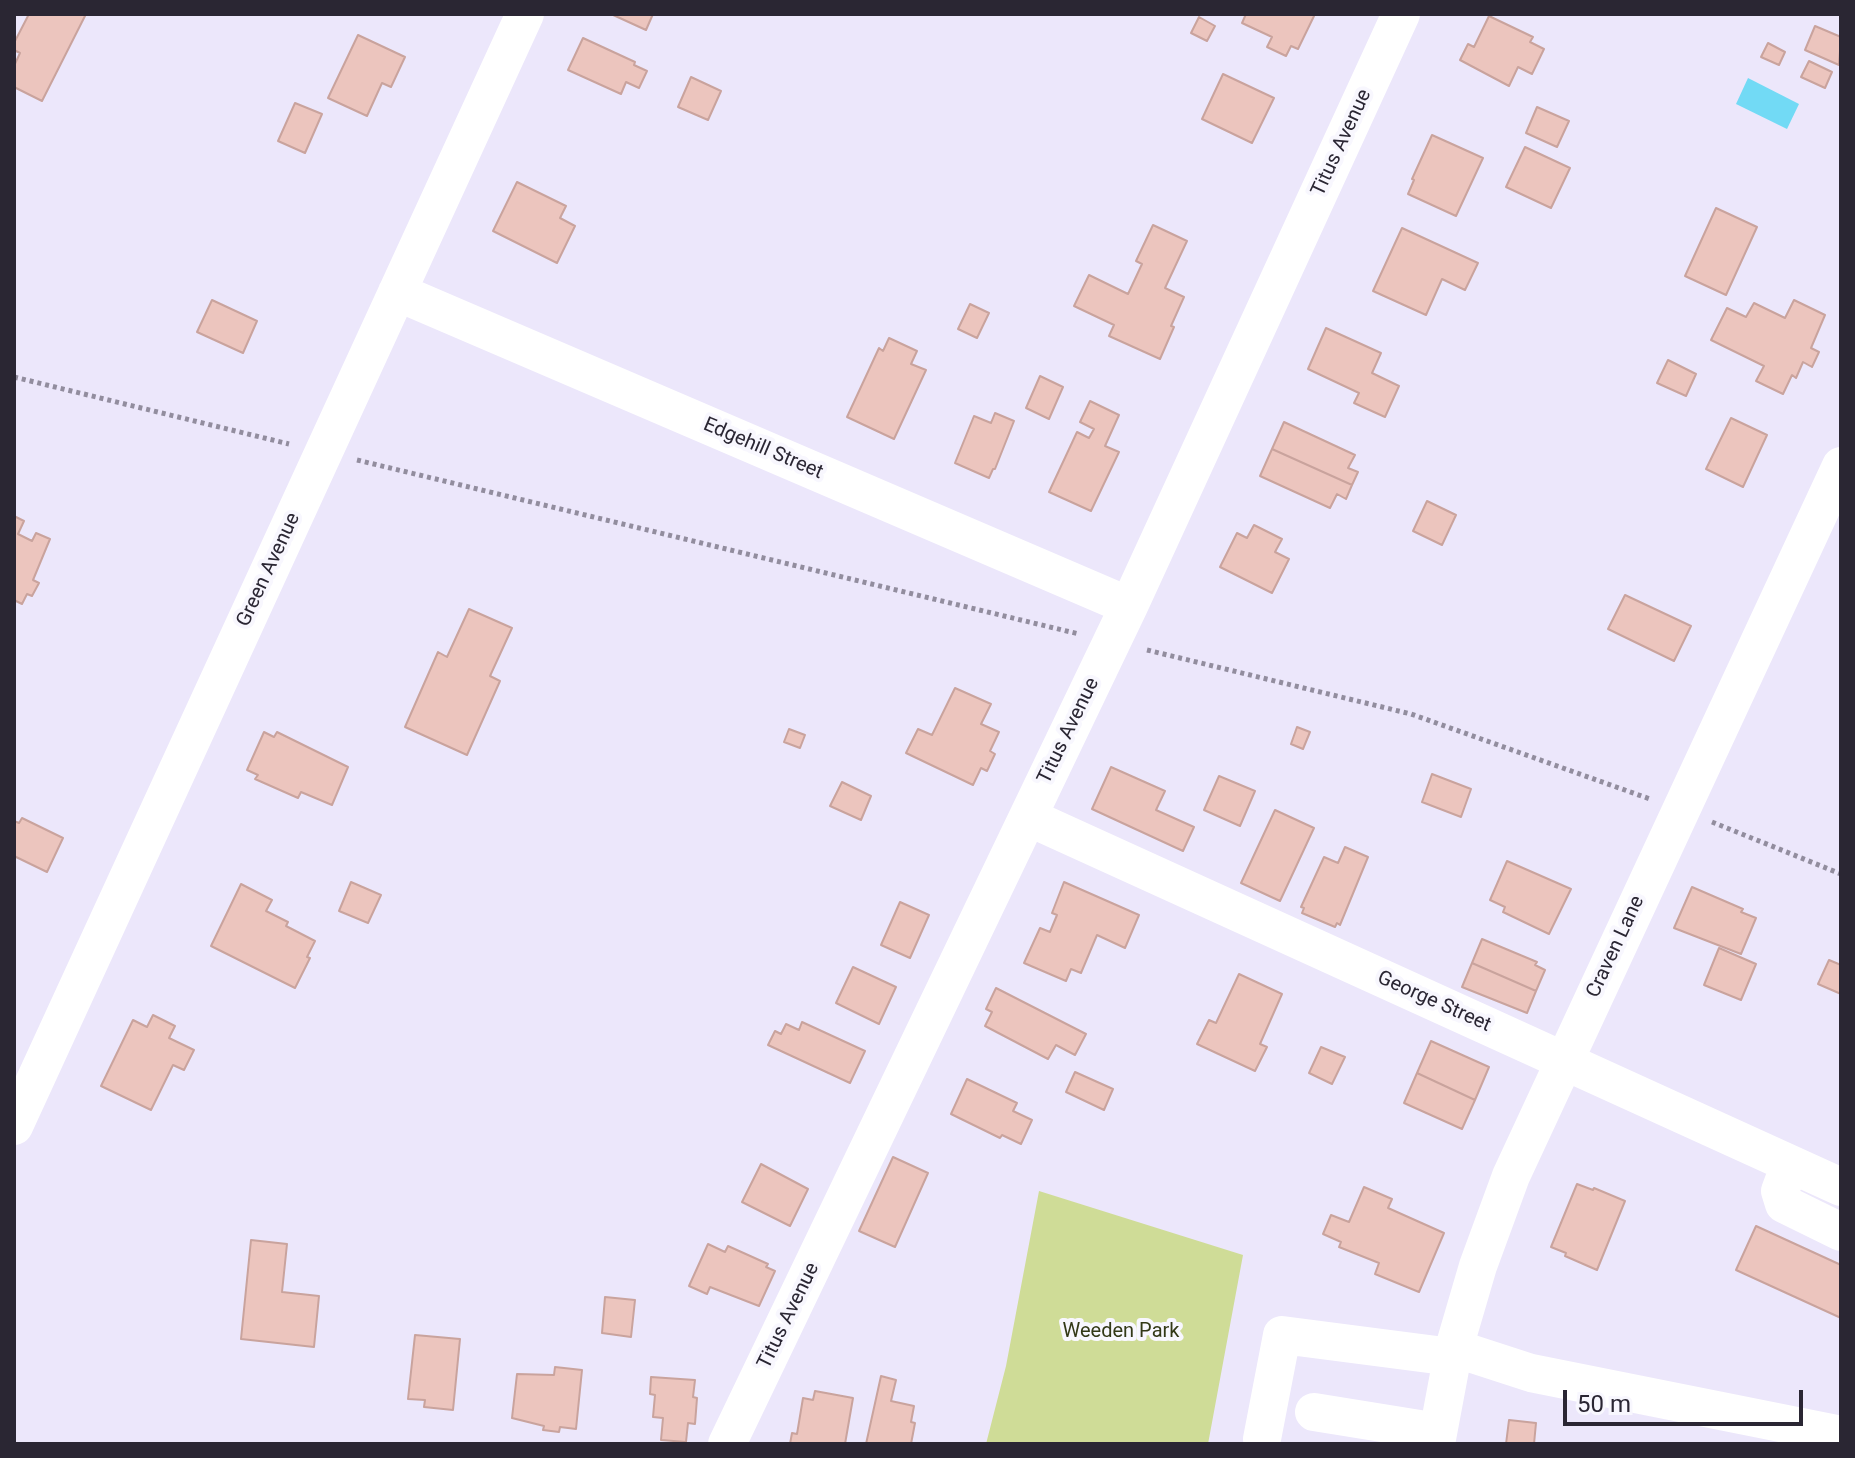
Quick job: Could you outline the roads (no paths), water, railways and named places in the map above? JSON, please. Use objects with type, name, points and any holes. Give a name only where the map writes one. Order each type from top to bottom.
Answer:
[{"type":"street","name":"Green Avenue","points":[[14,1126],[525,14]]},
{"type":"street","name":"Titus Avenue","points":[[727,1444],[1129,606],[1401,14]]},
{"type":"street","name":"Edgehill Street","points":[[397,292],[1129,606]]},
{"type":"street","name":"Craven Lane","points":[[1437,1438],[1453,1353],[1478,1266],[1511,1176],[1841,466]]},
{"type":"street","name":"George Street","points":[[1028,817],[1841,1187]]},
{"type":"street","points":[[1790,1164],[1780,1191],[1784,1204],[1841,1232]]},
{"type":"street","points":[[1262,1439],[1282,1335],[1453,1353],[1531,1373],[1841,1435]]},
{"type":"street","points":[[1314,1412],[1437,1438]]},
{"type":"water","points":[[1748,78],[1799,104],[1787,129],[1736,104]]},
{"type":"park label","name":"Weeden Park","points":[[1121,1332]]}]
